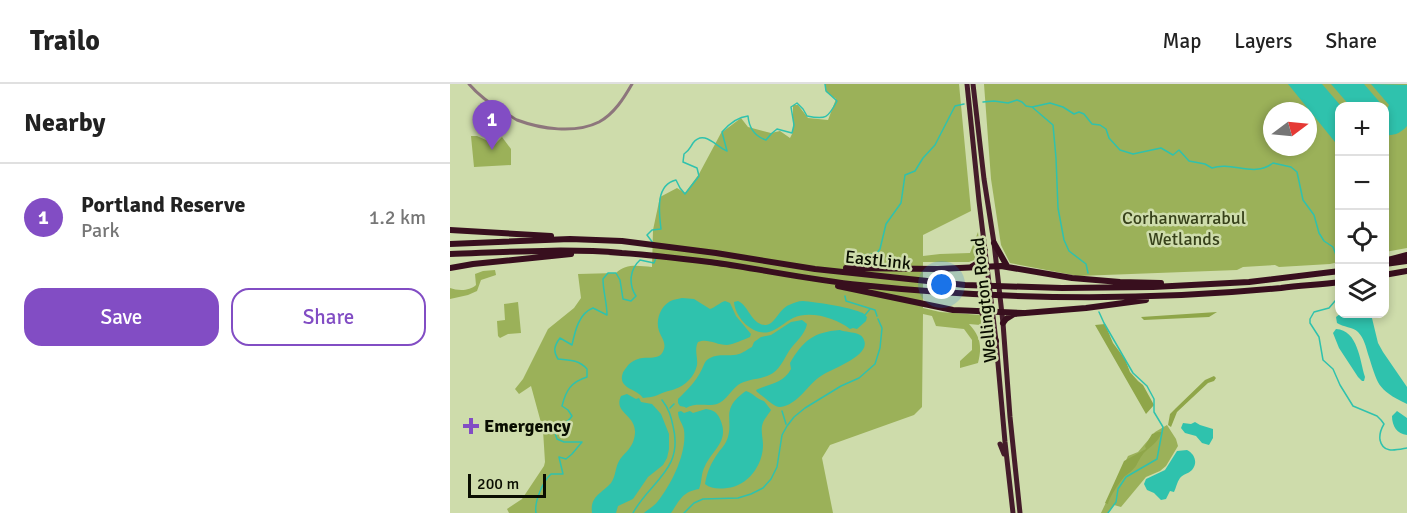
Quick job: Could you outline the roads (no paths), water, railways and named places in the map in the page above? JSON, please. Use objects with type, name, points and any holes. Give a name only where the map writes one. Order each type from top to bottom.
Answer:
[{"type":"highway","name":"Wellington Road","points":[[967,84],[994,243],[992,271]]},
{"type":"highway","name":"Wellington Road","points":[[973,84],[985,251],[992,271],[997,307],[996,341],[1006,442],[1020,513]]},
{"type":"highway","points":[[450,230],[590,239]]},
{"type":"highway","name":"EastLink","points":[[450,244],[590,239],[622,241],[815,269],[992,286],[1154,287],[1249,282],[1335,272]]},
{"type":"highway","points":[[994,243],[1007,266]]},
{"type":"highway","name":"EastLink","points":[[450,254],[548,250],[602,251],[717,263],[818,280],[904,290],[994,296],[1161,297],[1335,282]]},
{"type":"highway","points":[[450,268],[602,251]]},
{"type":"highway","points":[[968,268],[981,261],[985,251]]},
{"type":"highway","points":[[1389,261],[1407,255]]},
{"type":"highway","points":[[1389,263],[1407,261]]},
{"type":"highway","points":[[815,269],[968,268],[992,271],[1007,266],[1072,278],[1178,285]]},
{"type":"highway","points":[[1389,274],[1407,272]]},
{"type":"highway","points":[[818,280],[861,292],[953,310],[981,312],[997,307],[1023,313]]},
{"type":"highway","points":[[1003,323],[1014,314],[1138,302],[1161,297]]},
{"type":"highway","name":"Wellington Road","points":[[997,307],[1003,323],[1006,442]]},
{"type":"highway","points":[[981,312],[986,317],[996,341]]},
{"type":"highway","points":[[1006,442],[1013,513]]},
{"type":"street","points":[[469,84],[488,102],[514,119],[532,125],[569,129],[582,128],[599,122],[622,101],[632,84]]},
{"type":"water","points":[[1288,84],[1322,84],[1338,102],[1335,102],[1335,142],[1317,120],[1317,102],[1303,102]]},
{"type":"water","points":[[1331,84],[1364,84],[1380,102],[1347,102]]},
{"type":"water","points":[[1371,84],[1407,85],[1407,126],[1391,135],[1389,135],[1389,102],[1386,102]]},
{"type":"water","points":[[682,298],[694,299],[710,309],[725,301],[730,303],[736,316],[751,334],[750,337],[727,345],[698,342],[697,365],[689,380],[679,388],[643,398],[624,384],[623,373],[631,362],[637,359],[661,354],[664,342],[658,327],[660,313],[669,302]]},
{"type":"water","points":[[738,301],[756,322],[765,325],[771,323],[785,307],[801,301],[848,308],[867,317],[857,329],[850,329],[823,316],[800,316],[772,331],[763,332],[756,331],[745,324],[735,308],[734,302]]},
{"type":"water","points":[[1336,318],[1372,318],[1378,343],[1407,387],[1407,404],[1389,394],[1380,385],[1366,346],[1358,332],[1337,323]]},
{"type":"water","points":[[802,320],[807,324],[804,332],[773,373],[742,383],[717,404],[694,405],[686,408],[680,406],[678,399],[694,382],[708,359],[741,353],[752,347],[754,342],[761,337],[771,335],[791,322]]},
{"type":"water","points":[[1336,329],[1343,331],[1354,340],[1365,377],[1364,381],[1358,377],[1339,348],[1333,333]]},
{"type":"water","points":[[840,330],[858,334],[863,338],[865,346],[856,357],[821,376],[792,403],[780,407],[775,406],[757,392],[756,390],[788,374],[791,369],[790,363],[804,343],[823,333]]},
{"type":"water","points":[[746,391],[764,401],[771,410],[762,426],[763,445],[760,460],[753,473],[741,483],[727,488],[710,487],[705,484],[707,476],[713,460],[729,435],[732,404]]},
{"type":"water","points":[[627,394],[636,399],[639,398],[641,402],[652,404],[661,414],[669,434],[667,458],[663,465],[648,477],[633,499],[618,506],[616,513],[592,513],[594,499],[611,483],[619,461],[633,442],[634,426],[620,408],[619,403],[621,396]]},
{"type":"water","points":[[706,409],[718,415],[723,433],[722,439],[704,469],[699,489],[685,494],[671,513],[644,513],[663,494],[681,458],[684,430],[678,412],[693,413]]},
{"type":"water","points":[[1397,411],[1407,418],[1407,435],[1400,433],[1394,426],[1392,416]]},
{"type":"water","points":[[1195,422],[1213,429],[1213,438],[1209,445],[1202,443],[1196,436],[1185,433],[1181,428],[1183,423]]},
{"type":"water","points":[[1187,450],[1194,456],[1195,464],[1192,470],[1180,478],[1174,492],[1170,491],[1166,499],[1161,500],[1147,490],[1144,484],[1146,479],[1165,470],[1177,451]]},
{"type":"waterway","points":[[653,243],[647,235],[652,230],[661,229],[660,200],[665,187],[676,180],[685,194],[699,176],[697,168],[683,162],[684,154],[697,139],[706,138],[727,151],[722,132],[734,121],[748,116],[753,131],[766,140],[777,129],[792,133],[794,125],[791,107],[797,103],[807,116],[818,118],[829,114],[837,101],[826,91],[825,84]]},
{"type":"waterway","points":[[983,102],[1008,103],[1017,100],[1032,107],[1050,103],[1074,114],[1079,112],[1084,114],[1092,124],[1106,129],[1109,138],[1120,150],[1133,154],[1161,148],[1173,155],[1179,150],[1189,161],[1212,168],[1227,166],[1258,169],[1273,163],[1291,167],[1297,172],[1303,200],[1314,215],[1319,233],[1324,241],[1333,247],[1336,264]]},
{"type":"waterway","points":[[851,259],[853,256],[876,254],[880,249],[886,224],[901,203],[905,175],[915,171],[935,145],[955,106],[964,104]]},
{"type":"waterway","points":[[1032,107],[1053,125],[1058,208],[1064,240],[1069,251],[1086,264],[1088,273]]},
{"type":"waterway","points":[[536,513],[538,498],[545,482],[551,474],[563,474],[559,457],[566,459],[582,442],[564,442],[557,439],[554,430],[572,416],[562,406],[567,391],[577,381],[587,377],[587,369],[581,364],[558,359],[555,351],[556,344],[560,338],[572,345],[578,323],[588,310],[593,308],[607,315],[603,279],[608,273],[616,273],[620,280],[623,299],[631,301],[636,296],[631,282],[634,268],[640,260],[654,263],[656,258]]},
{"type":"waterway","points":[[845,296],[846,301],[875,310],[877,316]]},
{"type":"waterway","points":[[1335,301],[1329,308],[1314,312],[1310,319],[1319,337],[1323,360],[1333,369],[1353,406],[1377,416],[1384,424],[1380,431],[1384,447],[1390,450],[1407,448]]},
{"type":"waterway","points":[[865,315],[870,309]]},
{"type":"waterway","points":[[1099,312],[1133,373],[1147,386],[1154,399],[1154,412],[1163,427],[1157,459],[1126,477],[1118,489],[1116,502],[1108,513]]},
{"type":"waterway","points":[[684,513],[694,503],[703,499],[738,498],[763,488],[777,467],[782,435],[794,417],[841,386],[859,378],[875,364],[880,348],[882,328],[878,319]]},
{"type":"waterway","points":[[633,513],[664,474],[674,454],[675,441],[672,422],[662,400]]},
{"type":"waterway","points":[[670,408],[674,404]]},
{"type":"waterway","points":[[782,411],[786,424]]},
{"type":"place","name":"Portland Reserve","points":[[492,150]]},
{"type":"place","name":"Emergency","points":[[471,426]]},
{"type":"park label","name":"Corhanwarrabul Wetlands","points":[[1184,228]]}]
